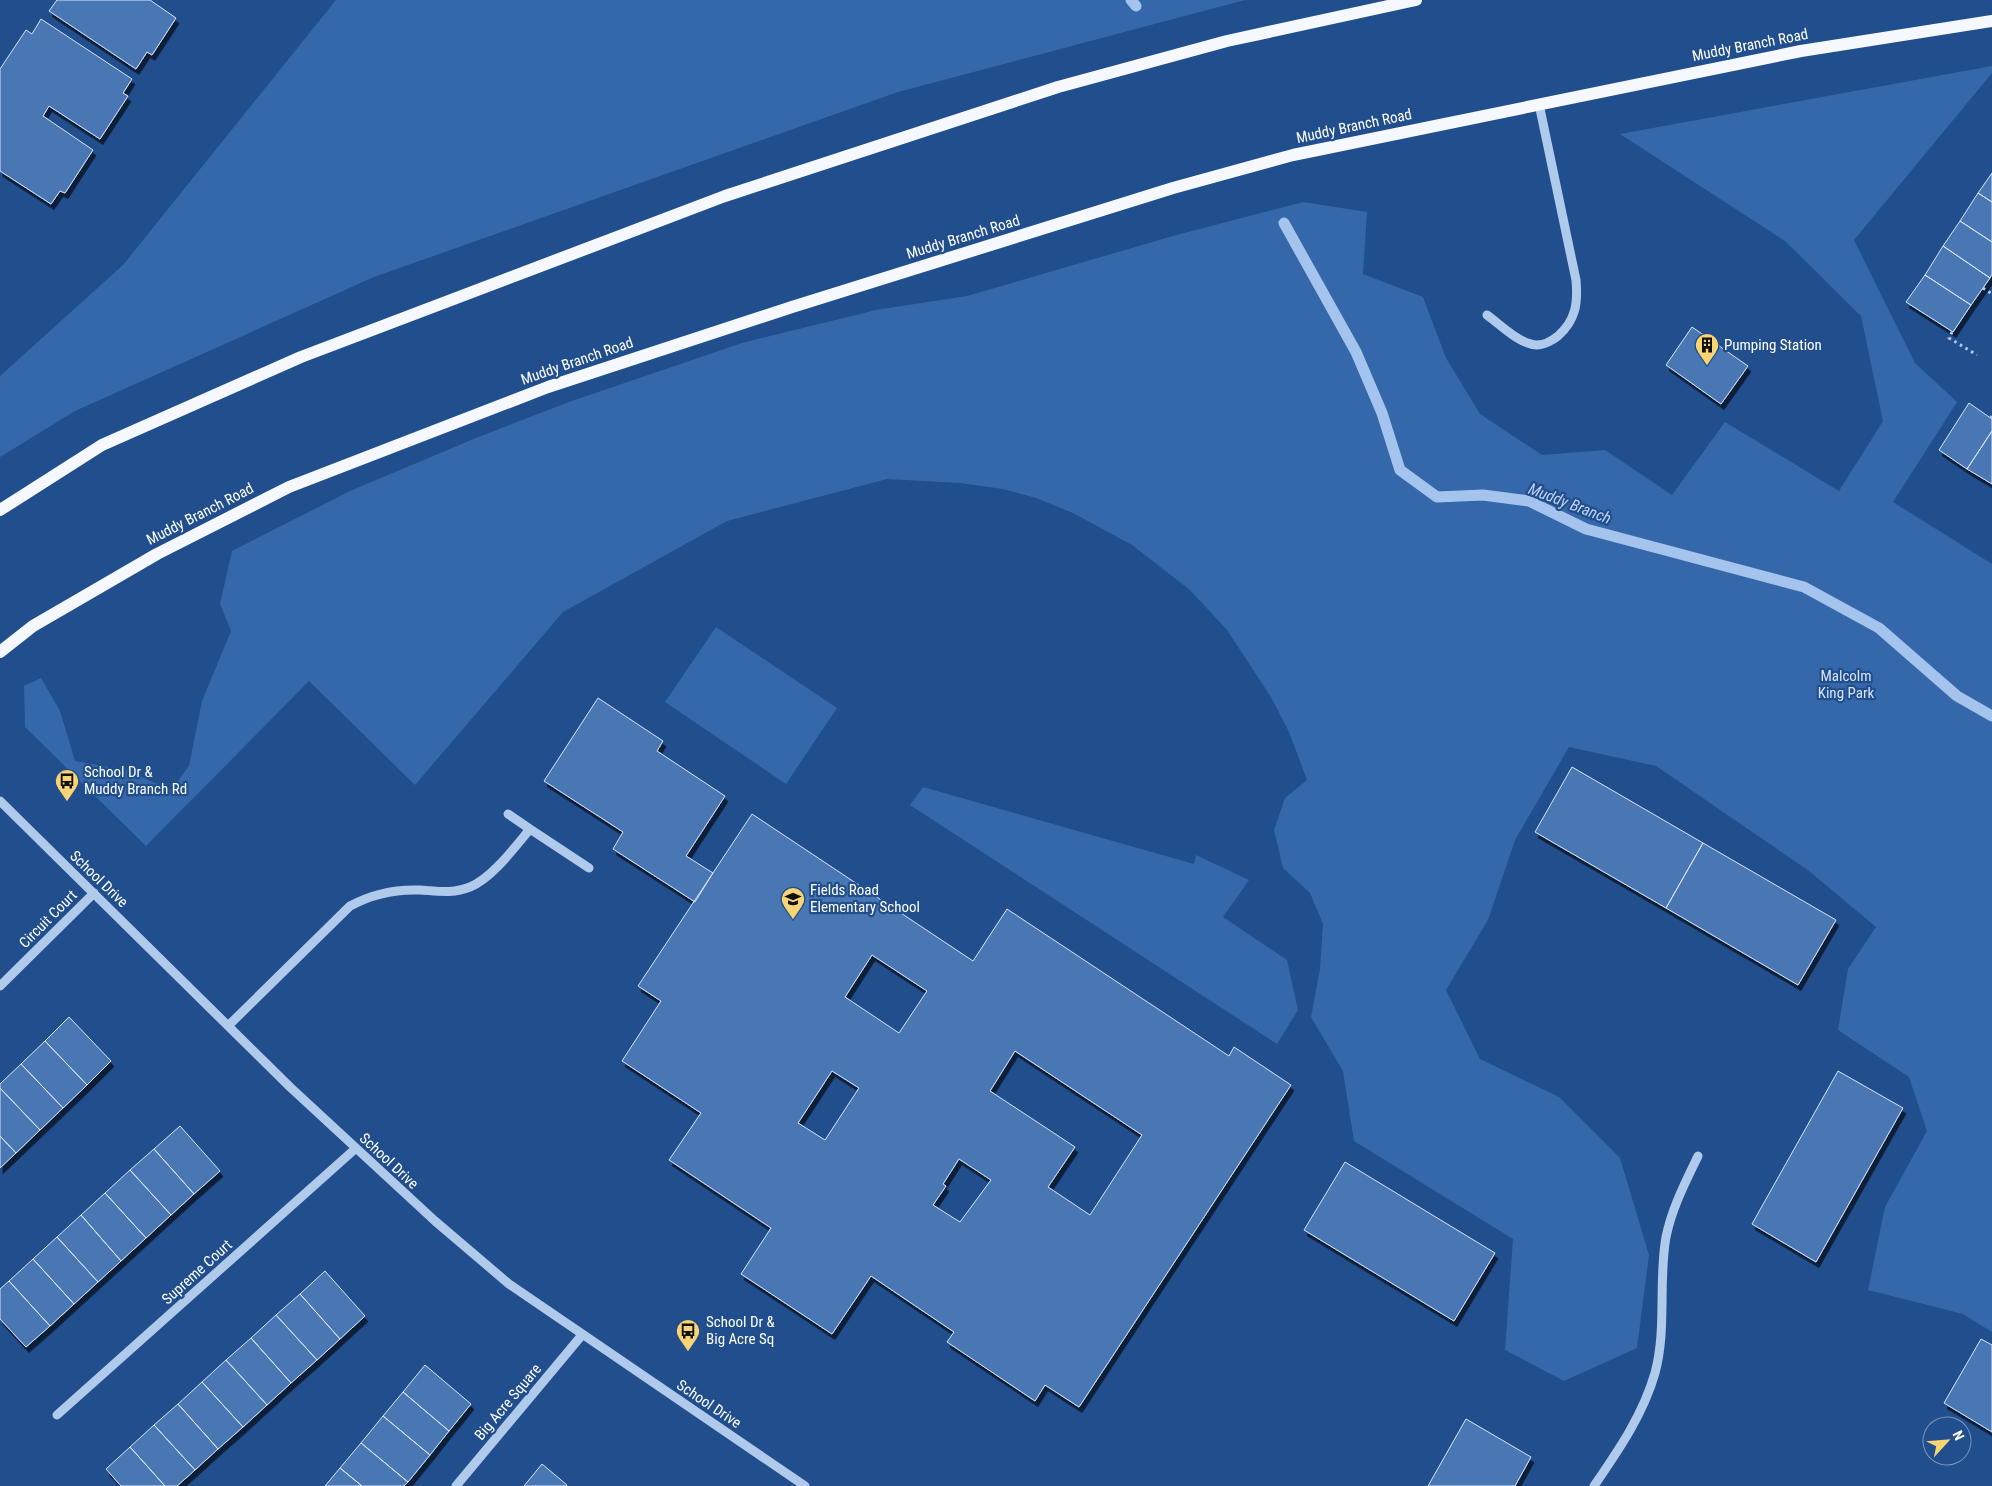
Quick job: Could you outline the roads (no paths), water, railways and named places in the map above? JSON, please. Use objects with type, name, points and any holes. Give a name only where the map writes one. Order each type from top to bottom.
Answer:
[{"type":"main road","points":[[0,510],[102,445],[301,357],[725,196],[1058,87],[1227,41],[1416,0]]},
{"type":"main road","name":"Muddy Branch Road","points":[[0,652],[34,626],[157,554],[289,487],[548,387],[792,307],[1173,188],[1293,155],[1801,50],[1992,21]]},
{"type":"street","points":[[1487,315],[1527,342],[1538,345],[1552,340],[1565,330],[1574,316],[1578,298],[1576,280],[1539,104]]},
{"type":"street","name":"School Drive","points":[[0,801],[356,1149],[435,1222],[509,1284],[805,1486]]},
{"type":"street","points":[[508,814],[589,868]]},
{"type":"street","points":[[229,1025],[350,906],[367,897],[392,892],[452,892],[471,887],[491,872],[512,852],[530,829]]},
{"type":"street","name":"Circuit Court","points":[[0,986],[94,893]]},
{"type":"street","name":"Supreme Court","points":[[57,1416],[356,1149]]},
{"type":"street","points":[[1594,1486],[1619,1450],[1642,1410],[1655,1372],[1662,1324],[1666,1239],[1672,1214],[1698,1156]]},
{"type":"street","name":"Big Acre Square","points":[[456,1486],[582,1335]]},
{"type":"waterway","name":"Muddy Branch","points":[[1131,0],[1136,6]]},
{"type":"waterway","name":"Muddy Branch","points":[[1284,223],[1356,352],[1382,413],[1400,470],[1437,497],[1483,495],[1529,501],[1586,529],[1804,587],[1879,628],[1957,696],[1992,716]]},
{"type":"place","name":"Pumping Station","points":[[1707,366]]},
{"type":"place","name":"School Dr & Muddy Branch Rd","points":[[67,802]]},
{"type":"place","name":"Fields Road Elementary School","points":[[793,920]]},
{"type":"place","name":"School Dr & Big Acre Sq","points":[[688,1352]]},
{"type":"park label","name":"Malcolm King Park","points":[[1846,684]]}]
